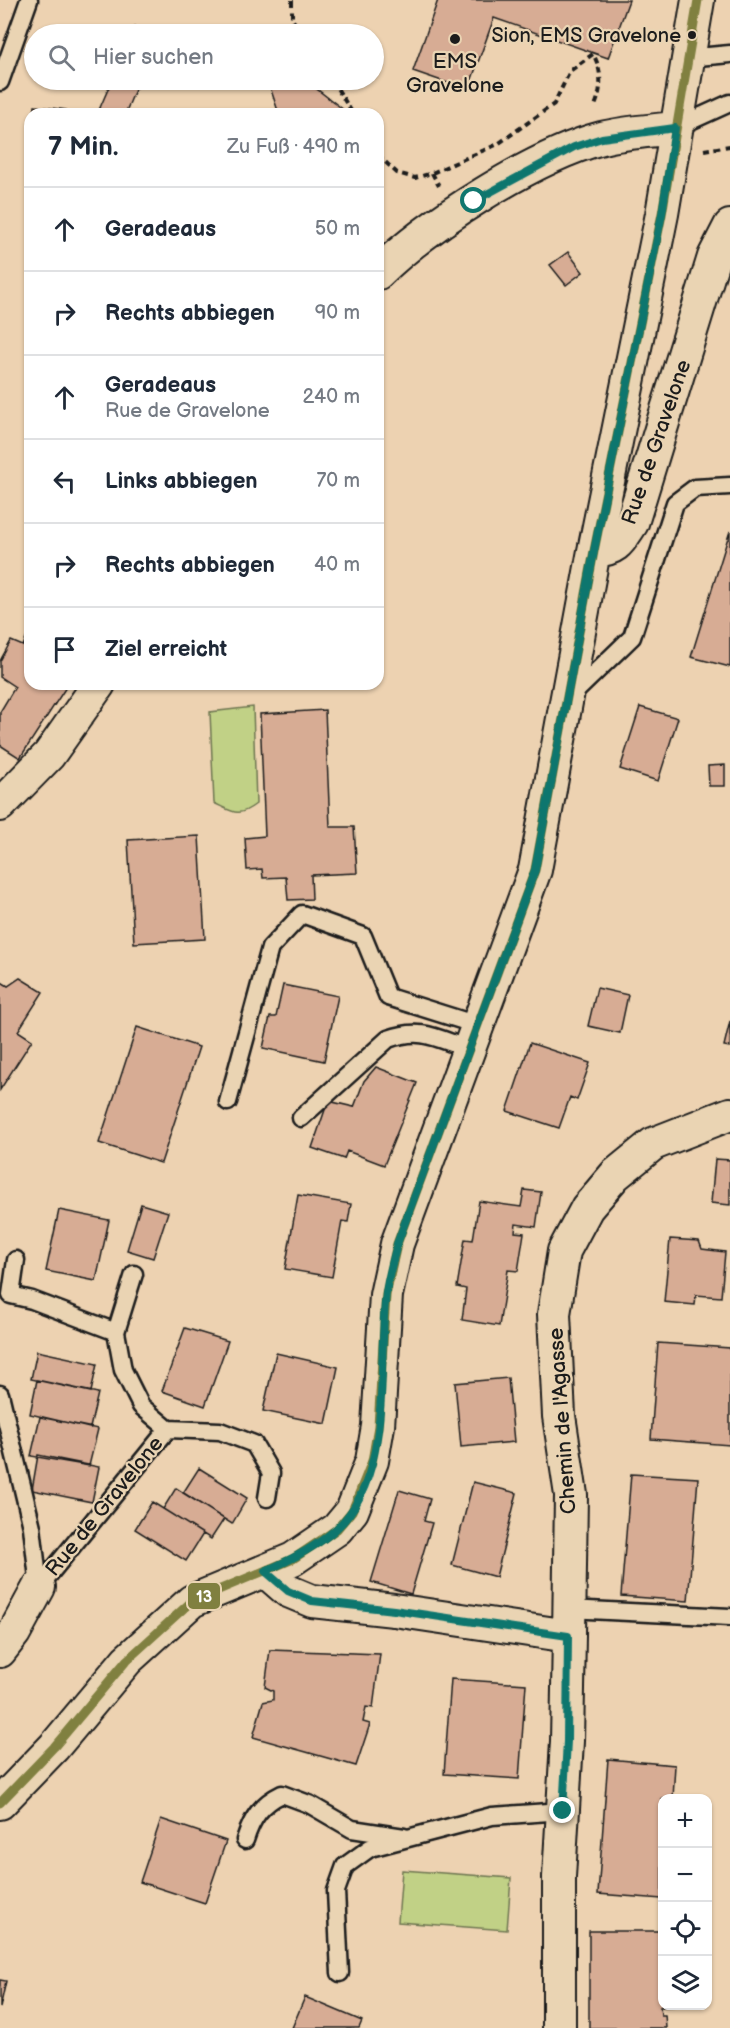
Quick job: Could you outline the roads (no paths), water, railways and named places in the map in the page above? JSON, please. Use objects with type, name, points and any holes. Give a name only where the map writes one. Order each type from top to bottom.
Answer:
[{"type":"street","points":[[0,1803],[54,1747],[127,1660],[192,1601],[293,1559],[337,1529],[352,1511],[363,1489],[372,1461],[378,1426],[389,1274],[399,1239],[472,1037],[535,870],[594,551],[662,214],[698,0]]},
{"type":"street","points":[[384,268],[456,212],[549,159],[602,138],[675,128]]},
{"type":"street","name":"Rue de Gravelone","points":[[594,551],[609,550],[620,542],[632,523],[714,257],[730,226]]},
{"type":"street","points":[[0,805],[13,781],[49,755],[95,690]]},
{"type":"street","name":"Chemin de l'Agasse","points":[[559,2028],[559,1877],[567,1741],[570,1495],[559,1416],[554,1314],[564,1251],[587,1208],[615,1175],[653,1144],[730,1114]]},
{"type":"street","points":[[265,1571],[288,1591],[312,1601],[394,1610],[568,1623]]},
{"type":"street","name":"Rue de Gravelone","points":[[0,1651],[14,1633],[39,1587]]},
{"type":"lane","points":[[0,82],[29,0]]},
{"type":"lane","points":[[687,58],[730,54]]},
{"type":"lane","points":[[675,128],[730,103]]},
{"type":"lane","points":[[567,699],[632,637],[675,503],[695,488],[730,486]]},
{"type":"lane","points":[[228,1102],[270,948],[302,914],[363,936],[388,997],[472,1037]]},
{"type":"lane","points":[[301,1118],[388,1039],[406,1032],[472,1037]]},
{"type":"lane","points":[[16,1260],[11,1294],[116,1332]]},
{"type":"lane","points":[[134,1274],[116,1332],[123,1370],[141,1406],[168,1429]]},
{"type":"lane","name":"Rue de Gravelone","points":[[0,1394],[32,1527],[39,1587]]},
{"type":"lane","name":"Rue de Gravelone","points":[[39,1587],[168,1429],[220,1431],[254,1444],[271,1473],[267,1498]]},
{"type":"lane","points":[[568,1623],[730,1617]]},
{"type":"lane","points":[[245,1840],[250,1825],[265,1802],[282,1794],[309,1804],[352,1829],[411,1838]]},
{"type":"lane","points":[[340,1973],[336,1890],[345,1866],[370,1848],[492,1816],[563,1811]]},
{"type":"place","name":"Sion, EMS Gravelone","points":[[692,35]]},
{"type":"place","name":"EMS Gravelone","points":[[455,39]]}]
